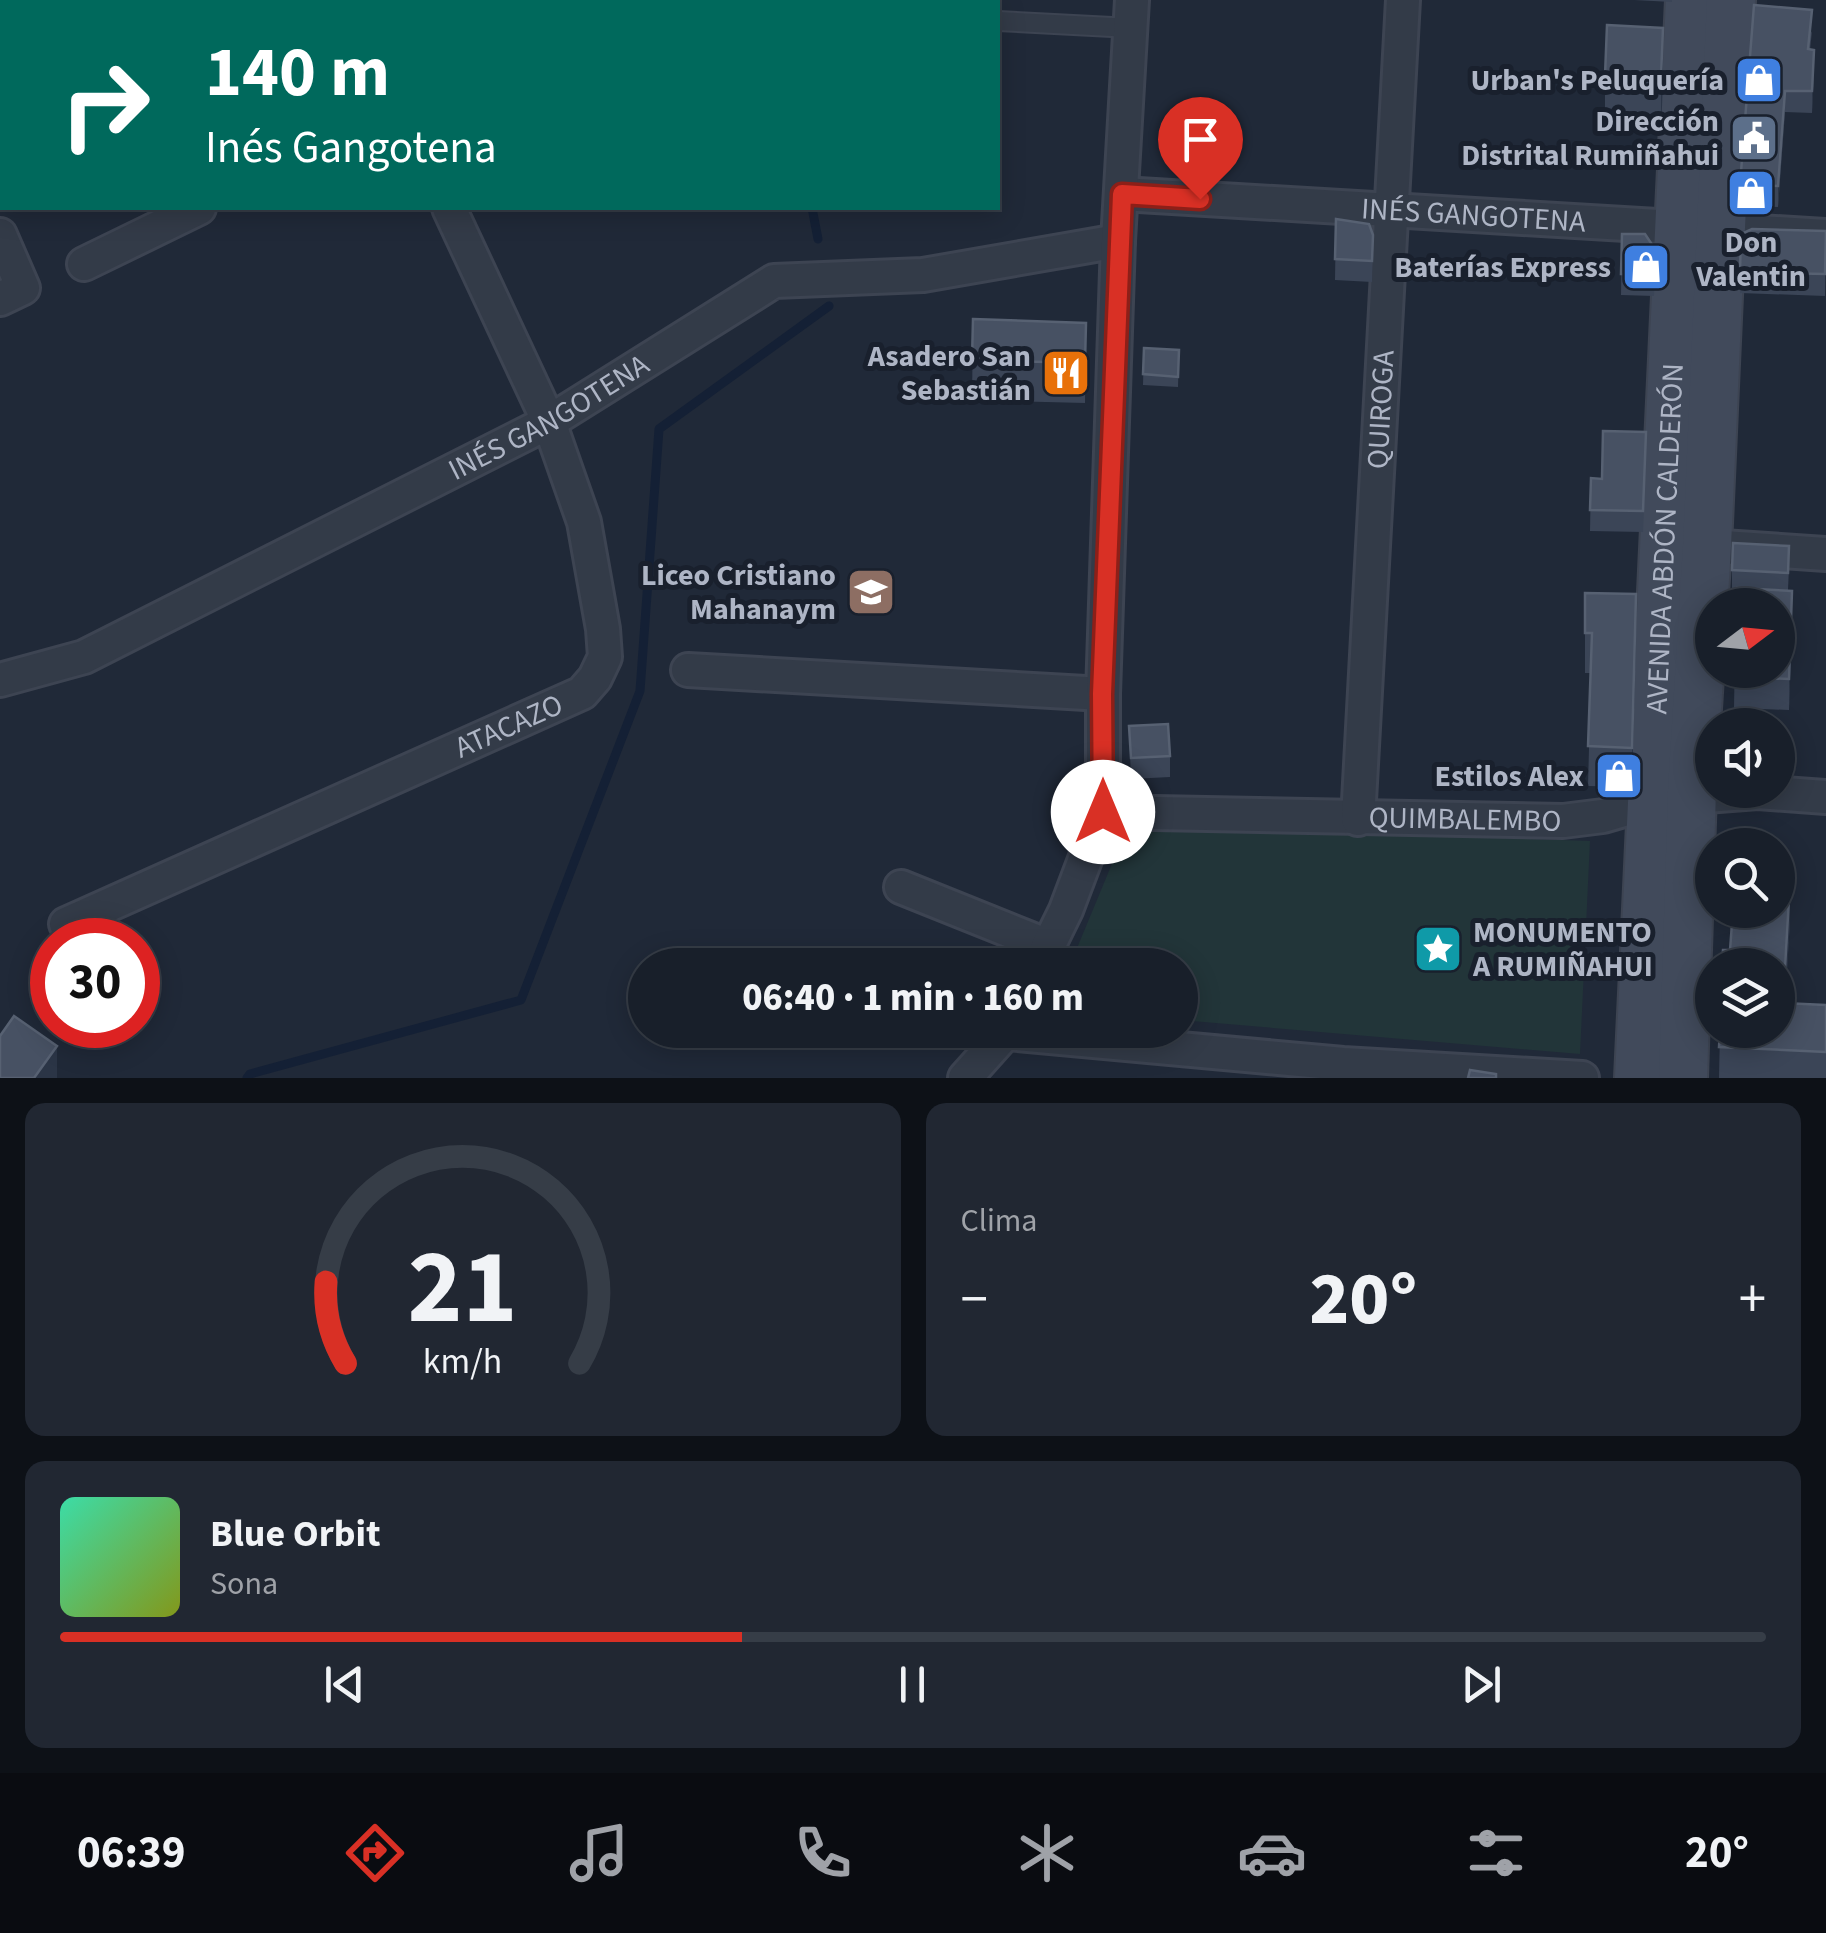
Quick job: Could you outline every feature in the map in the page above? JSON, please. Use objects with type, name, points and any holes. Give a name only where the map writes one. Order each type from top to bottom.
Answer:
[{"type":"main road","name":"AVENIDA ABDÓN CALDERÓN","points":[[1639,1078],[1671,799],[1708,546],[1690,0]]},
{"type":"main road","name":"AVENIDA ABDÓN CALDERÓN","points":[[1683,1078],[1671,799],[1699,229],[1731,0]]},
{"type":"street","name":"QUIROGA","points":[[1358,818],[1403,0]]},
{"type":"street","points":[[1048,948],[1103,812],[1102,694],[1118,241],[1132,14]]},
{"type":"street","name":"INÉS GANGOTENA","points":[[1122,194],[1826,236]]},
{"type":"street","points":[[84,264],[195,210]]},
{"type":"street","name":"ATACAZO","points":[[79,918],[582,693],[595,678],[605,658],[604,629],[584,522],[549,422],[450,210]]},
{"type":"street","points":[[0,234],[12,294]]},
{"type":"street","name":"INÉS GANGOTENA","points":[[0,680],[84,657],[549,422],[774,281],[923,275],[1118,241]]},
{"type":"street","points":[[1708,546],[1826,554]]},
{"type":"street","points":[[688,670],[1102,694]]},
{"type":"street","name":"QUIMBALEMBO","points":[[1103,812],[1563,821],[1603,816],[1671,799],[1758,792],[1826,797]]},
{"type":"street","points":[[901,887],[1027,948]]},
{"type":"street","points":[[965,1078],[992,1048]]},
{"type":"street","points":[[1150,1048],[1341,1071],[1582,1078]]},
{"type":"lane","points":[[1000,21],[1132,14]]},
{"type":"green space","points":[[1128,825],[1590,841],[1580,1054],[1198,1022],[1198,948],[1077,948]]},
{"type":"building","points":[[1754,5],[1812,10],[1808,49],[1814,50],[1812,91],[1785,91],[1778,186],[1749,185],[1741,172]]},
{"type":"building","points":[[1607,25],[1663,28],[1661,77],[1605,76]]},
{"type":"building","points":[[1336,219],[1369,224],[1373,235],[1372,261],[1335,259]]},
{"type":"building","points":[[1752,229],[1826,231],[1825,274],[1740,272],[1741,234]]},
{"type":"building","points":[[1622,234],[1645,234],[1655,249],[1654,275],[1621,274]]},
{"type":"building","points":[[973,319],[1086,323],[1085,363],[972,360]]},
{"type":"building","points":[[1144,348],[1179,350],[1178,377],[1143,374]]},
{"type":"building","points":[[1603,431],[1646,432],[1643,511],[1590,510],[1591,478],[1602,479]]},
{"type":"building","points":[[1733,543],[1789,546],[1788,573],[1732,570]]},
{"type":"building","points":[[1585,593],[1636,594],[1632,748],[1588,746],[1592,633],[1585,633]]},
{"type":"building","points":[[1168,724],[1170,756],[1131,758],[1129,726]]},
{"type":"building","points":[[1732,928],[1787,928],[1786,948],[1730,948]]},
{"type":"building","points":[[1795,1004],[1826,1005],[1826,1052],[1740,1048],[1795,1048]]},
{"type":"building","points":[[14,1016],[30,1027],[30,1048],[56,1048],[34,1078],[0,1078],[0,1036]]},
{"type":"building","points":[[1470,1070],[1496,1074],[1496,1078],[1468,1078]]},
{"type":"waterway","points":[[812,210],[818,239]]},
{"type":"waterway","points":[[247,1078],[250,1074],[521,1000],[640,691],[659,429],[829,306]]},
{"type":"place","name":"Urban's Peluquería","points":[[1759,80]]},
{"type":"place","name":"Dirección Distrital Rumiñahui","points":[[1754,138]]},
{"type":"place","name":"Don Valentin","points":[[1751,193]]},
{"type":"place","name":"Baterías Express","points":[[1646,267]]},
{"type":"place","name":"Asadero San Sebastián","points":[[1066,373]]},
{"type":"place","name":"Liceo Cristiano Mahanaym","points":[[871,592]]},
{"type":"place","name":"Estilos Alex","points":[[1619,776]]},
{"type":"place","name":"MONUMENTO A RUMIÑAHUI","points":[[1438,949]]},
{"type":"route","points":[[1103,812],[1102,694],[1122,194],[1200,199]]}]
